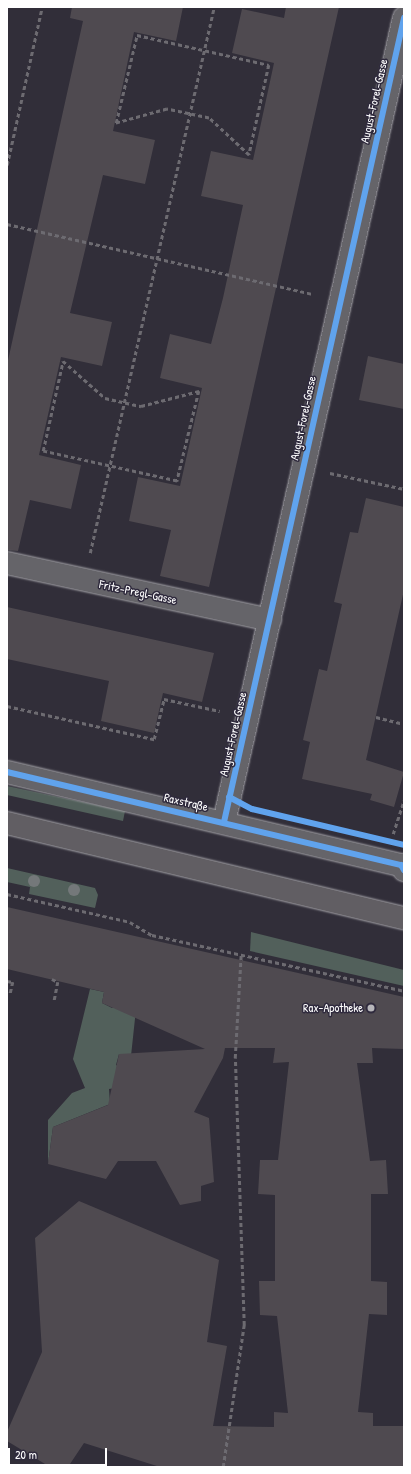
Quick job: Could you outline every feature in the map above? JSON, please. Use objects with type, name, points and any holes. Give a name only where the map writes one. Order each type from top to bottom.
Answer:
[{"type":"main road","points":[[7,823],[404,918]]},
{"type":"street","name":"August-Forel-Gasse","points":[[224,822],[404,18]]},
{"type":"street","name":"Fritz-Pregl-Gasse","points":[[7,563],[270,620]]},
{"type":"street","name":"Raxstraße","points":[[7,772],[401,865],[404,870]]},
{"type":"path","points":[[7,165],[42,7]]},
{"type":"path","points":[[84,580],[214,7]]},
{"type":"path","points":[[137,35],[269,65],[249,155],[209,118],[190,114],[166,108],[116,123],[137,35]]},
{"type":"path","points":[[7,224],[340,300]]},
{"type":"path","points":[[63,361],[105,398],[141,406],[199,391],[177,481],[110,466],[43,451],[63,361]]},
{"type":"path","points":[[303,467],[404,489]]},
{"type":"path","points":[[7,706],[154,739],[164,699],[248,717]]},
{"type":"path","points":[[376,717],[404,724]]},
{"type":"path","points":[[391,842],[404,801]]},
{"type":"path","points":[[7,894],[130,922],[152,935],[404,991]]},
{"type":"path","points":[[223,1467],[244,1325],[235,1058],[241,955]]},
{"type":"path","points":[[52,979],[58,982],[54,1003]]},
{"type":"path","points":[[7,981],[13,982],[10,995]]},
{"type":"shaded area","points":[[7,786],[125,811],[123,821],[7,795]]},
{"type":"shaded area","points":[[7,868],[95,888],[98,895],[95,908],[29,894],[30,887],[7,882]]},
{"type":"shaded area","points":[[251,932],[404,970],[404,986],[250,951]]},
{"type":"shaded area","points":[[90,989],[104,992],[102,1003],[112,1008],[120,1002],[137,1000],[131,1056],[119,1054],[116,1065],[125,1071],[121,1087],[109,1089],[110,1104],[53,1127],[48,1164],[48,1120],[72,1093],[85,1088],[73,1059]]},
{"type":"building","points":[[72,7],[183,7],[176,41],[134,32],[113,131],[155,140],[145,184],[103,175],[70,313],[112,322],[102,366],[61,357],[39,455],[81,465],[71,509],[30,500],[18,551],[7,550],[7,365],[83,21],[70,18]]},
{"type":"building","points":[[286,7],[339,7],[209,587],[160,576],[171,530],[129,521],[138,477],[180,486],[202,388],[160,378],[170,334],[211,344],[223,298],[243,205],[201,196],[211,151],[253,160],[274,63],[232,53],[242,9],[284,18]]},
{"type":"building","points":[[368,356],[404,364],[404,409],[359,400]]},
{"type":"building","points":[[366,498],[404,507],[404,590],[366,760],[404,772],[394,807],[370,800],[372,794],[302,779],[310,742],[303,740],[319,669],[327,671],[342,604],[334,602],[350,532],[358,533]]},
{"type":"building","points":[[7,607],[214,653],[202,702],[163,693],[154,733],[101,721],[109,681],[7,659]]},
{"type":"building","points":[[7,907],[404,997],[404,1049],[372,1048],[373,1063],[357,1063],[370,1161],[386,1160],[388,1194],[371,1194],[371,1281],[387,1282],[387,1315],[369,1314],[358,1412],[373,1413],[373,1426],[403,1426],[403,1467],[160,1467],[84,1443],[68,1467],[50,1467],[7,1441],[7,1432],[42,1352],[35,1238],[79,1201],[219,1260],[207,1342],[227,1346],[213,1426],[274,1427],[274,1412],[288,1413],[277,1316],[260,1315],[259,1281],[275,1281],[275,1195],[258,1194],[260,1160],[278,1160],[289,1062],[273,1063],[275,1048],[225,1048],[223,1058],[194,1112],[209,1118],[214,1182],[201,1186],[201,1201],[180,1205],[156,1161],[118,1161],[106,1179],[48,1164],[53,1127],[108,1105],[119,1054],[205,1049],[102,1003],[104,992],[7,969]]},
{"type":"cycle path","points":[[224,822],[404,18]]},
{"type":"cycle path","points":[[7,772],[401,865],[404,870]]},
{"type":"cycle path","points":[[229,797],[252,809],[404,845]]},
{"type":"place","name":"Rax-Apotheke","points":[[371,1008]]}]
